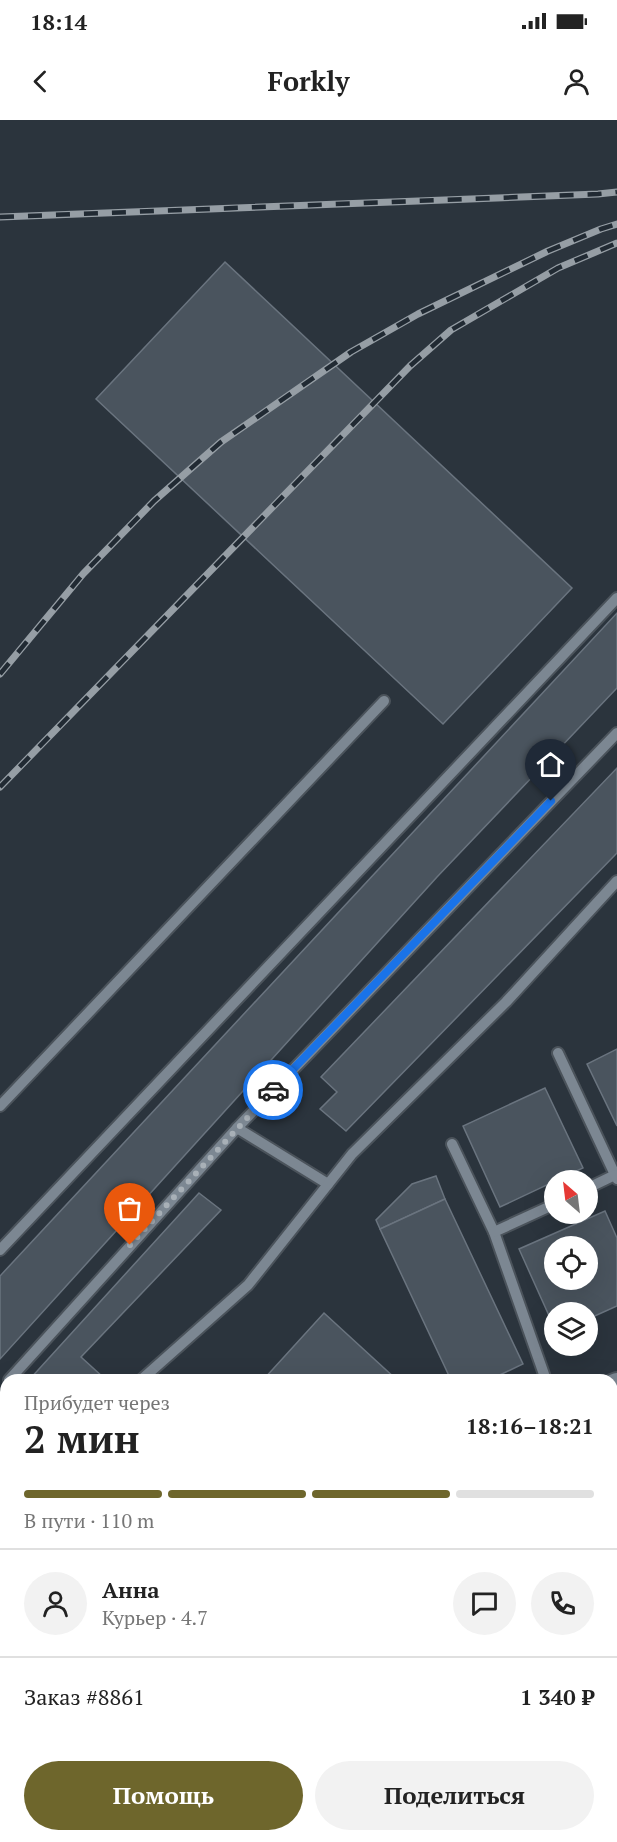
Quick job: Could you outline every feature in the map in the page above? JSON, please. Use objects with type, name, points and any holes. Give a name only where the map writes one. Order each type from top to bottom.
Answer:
[{"type":"lane","points":[[0,1250],[617,598]]},
{"type":"lane","points":[[0,1106],[384,701]]},
{"type":"lane","points":[[14,1374],[237,1128],[617,733]]},
{"type":"lane","points":[[148,1374],[248,1286],[352,1154],[506,1002],[617,881]]},
{"type":"lane","points":[[558,1053],[616,1177],[598,1184]]},
{"type":"lane","points":[[237,1128],[328,1184]]},
{"type":"lane","points":[[452,1144],[494,1232],[544,1374]]},
{"type":"lane","points":[[494,1232],[544,1209]]},
{"type":"building","points":[[225,262],[572,588],[443,724],[96,399]]},
{"type":"building","points":[[617,613],[617,688],[437,877],[0,1359],[0,1276]]},
{"type":"building","points":[[617,768],[617,853],[346,1131],[320,1109],[337,1092],[321,1077]]},
{"type":"building","points":[[617,1049],[617,1126],[587,1064]]},
{"type":"building","points":[[545,1088],[583,1168],[544,1170],[544,1186],[500,1207],[463,1126]]},
{"type":"building","points":[[436,1176],[445,1199],[380,1229],[376,1220],[412,1184]]},
{"type":"building","points":[[199,1193],[221,1210],[81,1357],[100,1374],[34,1374]]},
{"type":"building","points":[[445,1199],[523,1364],[502,1374],[448,1374],[380,1229]]},
{"type":"building","points":[[605,1211],[617,1238],[617,1306],[598,1315],[598,1302],[544,1302],[544,1305],[519,1249],[544,1238],[544,1290],[598,1290],[598,1236],[548,1236],[576,1224],[598,1224],[598,1214]]},
{"type":"building","points":[[324,1313],[390,1374],[268,1374]]},
{"type":"railway","points":[[0,217],[617,192]]},
{"type":"railway","points":[[0,674],[83,574],[154,501],[221,442],[351,352],[418,314],[548,251],[617,224]]},
{"type":"railway","points":[[0,787],[410,366],[451,330],[558,268],[617,243]]},
{"type":"way so far","points":[[130,1245],[273,1090]]},
{"type":"route","points":[[273,1090],[551,801]]}]
